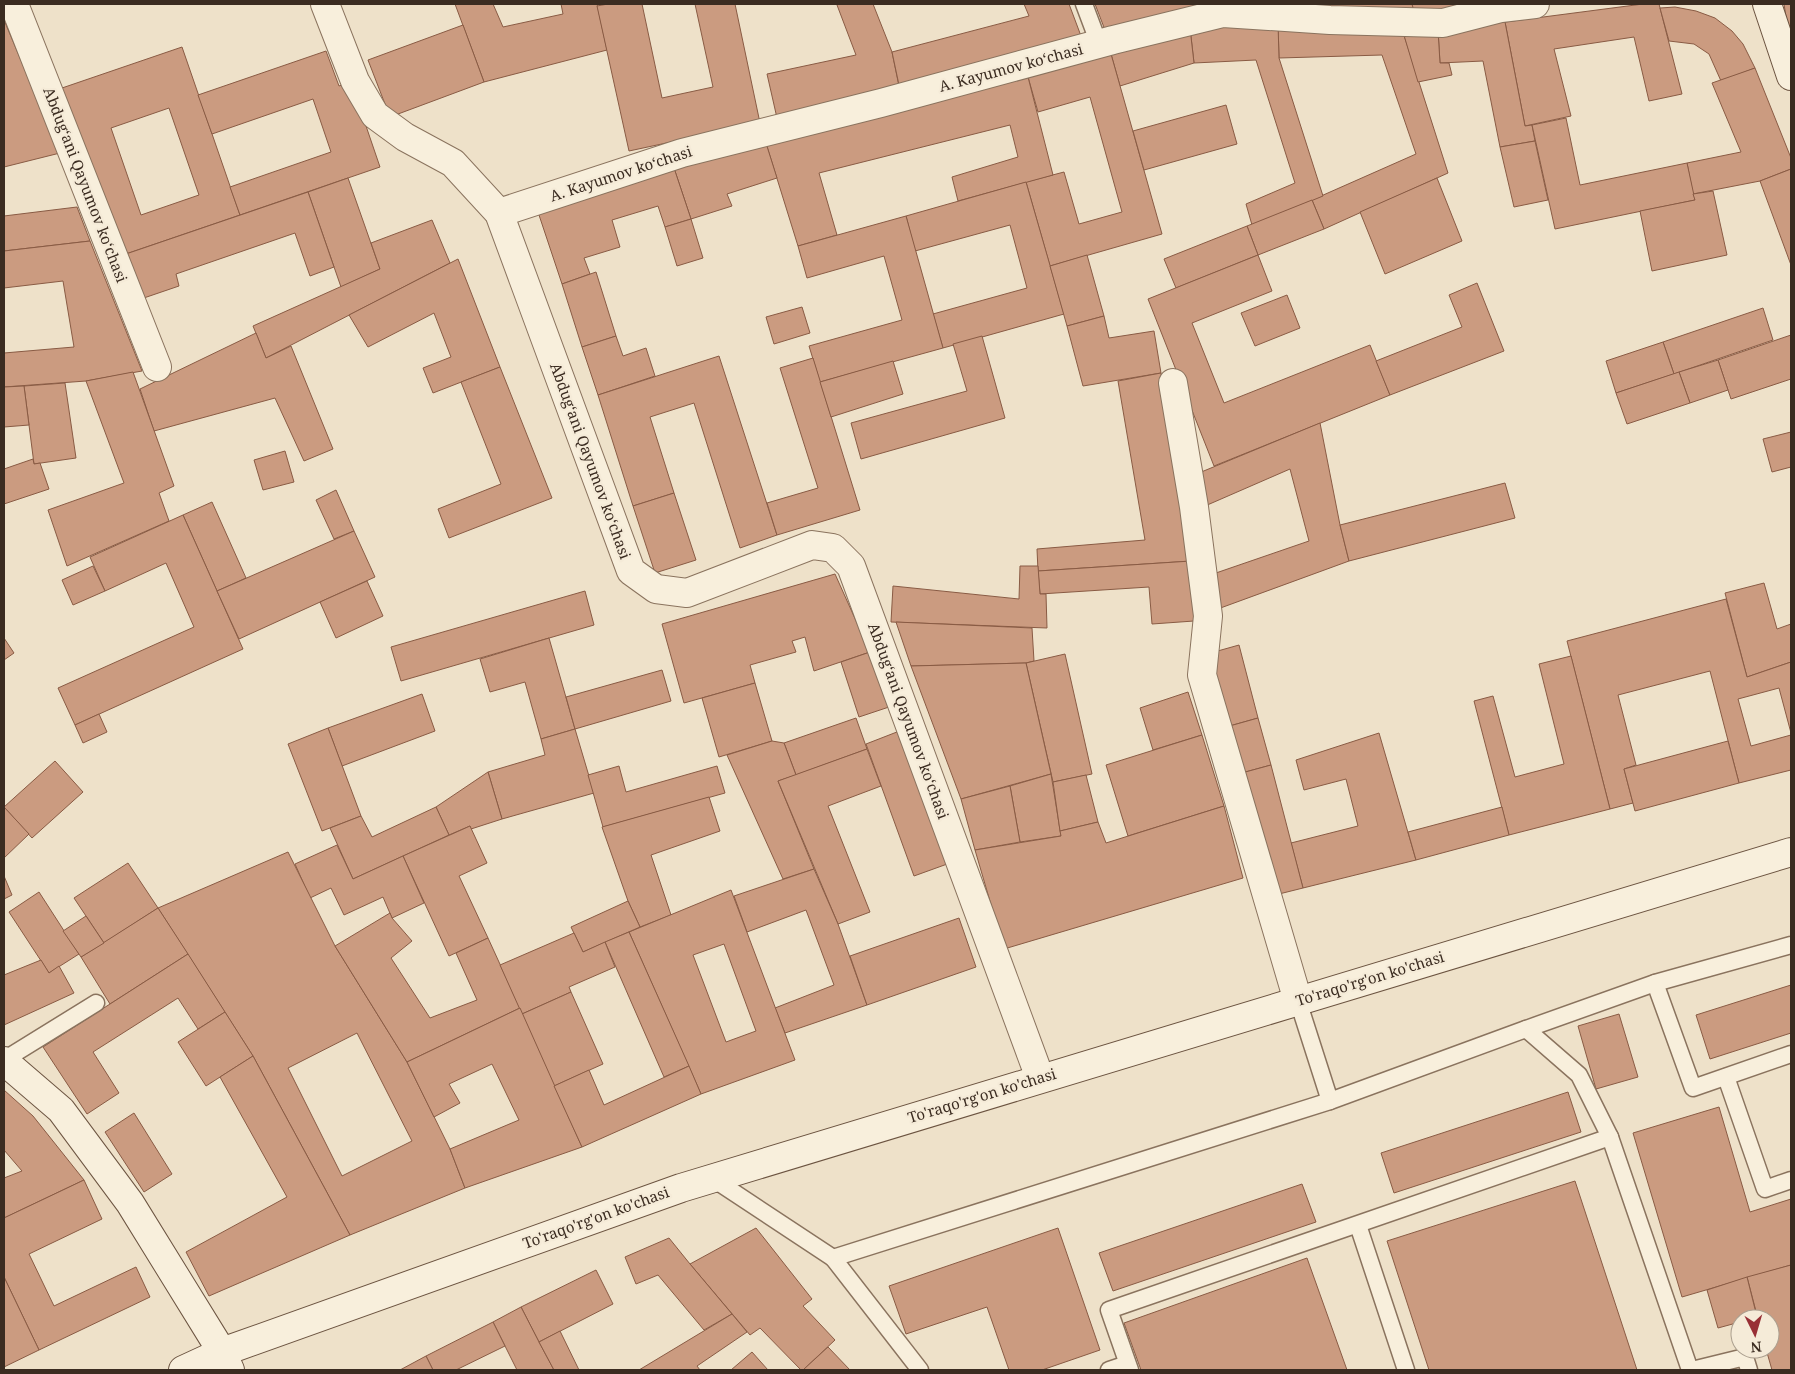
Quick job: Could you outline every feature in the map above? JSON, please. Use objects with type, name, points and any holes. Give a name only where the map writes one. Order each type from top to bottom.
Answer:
[{"type":"street","name":"Abdug‘ani Qayumov ko‘chasi","points":[[14,4],[157,366]]},
{"type":"street","name":"Abdug‘ani Qayumov ko‘chasi","points":[[326,4],[355,81],[375,115],[405,137],[453,163],[499,213],[631,571],[656,589],[687,593],[812,545],[833,548],[851,566],[1040,1078]]},
{"type":"street","name":"A. Kayumov koʻchasi","points":[[499,213],[682,153],[1223,13],[1330,20],[1443,23],[1501,8],[1535,4]]},
{"type":"street","points":[[1767,4],[1791,76]]},
{"type":"street","points":[[1173,383],[1194,507],[1208,616],[1202,675],[1298,1001]]},
{"type":"street","name":"To'raqo'rg'on ko'chasi","points":[[183,1370],[226,1361],[671,1191],[1791,852]]},
{"type":"street","points":[[4,1060],[61,1110],[130,1203],[226,1361]]},
{"type":"lane","points":[[1084,4],[1099,44]]},
{"type":"lane","points":[[833,1258],[1330,1101],[1655,983],[1791,945]]},
{"type":"lane","points":[[1655,983],[1693,1088],[1791,1054]]},
{"type":"lane","points":[[1298,1001],[1330,1101]]},
{"type":"lane","points":[[4,1060],[96,1003]]},
{"type":"lane","points":[[1526,1029],[1579,1075],[1610,1137],[1691,1370],[1745,1357],[1749,1370]]},
{"type":"lane","points":[[1726,1077],[1765,1189],[1791,1180]]},
{"type":"lane","points":[[1109,1370],[1128,1367],[1108,1310],[1610,1137]]},
{"type":"lane","points":[[712,1178],[833,1258],[920,1370]]},
{"type":"lane","points":[[1358,1225],[1406,1370]]},
{"type":"building","points":[[455,4],[493,4],[503,27],[563,14],[561,4],[597,4],[607,50],[484,82]]},
{"type":"building","points":[[608,4],[642,4],[662,98],[713,87],[695,4],[735,4],[760,123],[629,151],[597,6]]},
{"type":"building","points":[[873,4],[892,52],[900,91],[777,118],[767,74],[856,55],[837,5]]},
{"type":"building","points":[[1024,4],[1069,4],[1081,36],[899,85],[892,52],[1029,16]]},
{"type":"building","points":[[1095,4],[1276,4],[1105,30]]},
{"type":"building","points":[[1276,4],[1412,4],[1416,18]]},
{"type":"building","points":[[1412,4],[1471,4],[1416,18]]},
{"type":"building","points":[[1643,4],[1659,4],[1682,94],[1649,101],[1634,37],[1554,49],[1571,116],[1525,126],[1505,22]]},
{"type":"building","points":[[1784,4],[1791,4],[1791,35],[1789,36]]},
{"type":"building","points":[[1675,7],[1696,11],[1715,18],[1732,31],[1743,44],[1755,68],[1721,81],[1709,54],[1694,44],[1669,41],[1660,8]]},
{"type":"building","points":[[4,20],[60,153],[4,167]]},
{"type":"building","points":[[1505,22],[1525,126],[1532,125],[1535,141],[1500,147],[1483,61],[1440,63],[1438,30]]},
{"type":"building","points":[[1278,23],[1403,32],[1448,173],[1324,229],[1312,200],[1416,154],[1382,55],[1279,58]]},
{"type":"building","points":[[1278,23],[1279,58],[1323,196],[1252,225],[1246,204],[1295,183],[1256,60],[1194,63],[1190,28]]},
{"type":"building","points":[[463,25],[484,82],[390,117],[368,60]]},
{"type":"building","points":[[1190,28],[1194,63],[1120,86],[1111,54]]},
{"type":"building","points":[[1438,30],[1440,63],[1449,63],[1452,75],[1418,82],[1403,32]]},
{"type":"building","points":[[182,47],[240,215],[120,256],[62,88]],"holes":[[[169,108],[199,195],[141,215],[111,128]]]},
{"type":"building","points":[[326,51],[339,86],[351,82],[380,167],[240,215],[230,187],[331,152],[313,99],[212,134],[198,95]]},
{"type":"building","points":[[1111,54],[1162,234],[1050,266],[1026,182],[1064,172],[1079,224],[1122,212],[1090,97],[1038,112],[1028,77]]},
{"type":"building","points":[[1755,68],[1791,158],[1791,169],[1760,181],[1693,194],[1687,163],[1741,152],[1712,83]]},
{"type":"building","points":[[1028,77],[1053,175],[958,201],[952,177],[1018,157],[1010,125],[819,173],[837,235],[798,246],[765,140]]},
{"type":"building","points":[[1226,105],[1237,144],[1144,170],[1133,131]]},
{"type":"building","points":[[1566,118],[1580,185],[1687,163],[1695,200],[1555,229],[1532,125]]},
{"type":"building","points":[[765,140],[777,178],[727,194],[732,206],[691,219],[674,168]]},
{"type":"building","points":[[1535,141],[1548,200],[1514,207],[1500,147]]},
{"type":"building","points":[[674,168],[691,219],[665,227],[658,206],[612,220],[620,247],[584,258],[590,274],[562,284],[538,212]]},
{"type":"building","points":[[1791,169],[1791,265],[1760,181]]},
{"type":"building","points":[[348,178],[380,269],[341,287],[308,192]]},
{"type":"building","points":[[1437,178],[1462,241],[1385,274],[1360,212]]},
{"type":"building","points":[[1026,182],[1064,314],[943,348],[933,314],[1027,288],[1010,225],[915,251],[906,216]]},
{"type":"building","points":[[1713,191],[1727,255],[1652,271],[1640,211],[1695,200],[1693,194]]},
{"type":"building","points":[[308,192],[334,267],[310,276],[295,233],[176,274],[179,286],[135,301],[120,256]]},
{"type":"building","points":[[1312,200],[1324,229],[1258,255],[1247,226]]},
{"type":"building","points":[[77,207],[90,241],[4,251],[4,216]]},
{"type":"building","points":[[906,216],[943,348],[820,382],[809,346],[902,320],[884,256],[807,278],[798,246]]},
{"type":"building","points":[[691,219],[703,258],[677,266],[665,227]]},
{"type":"building","points":[[432,220],[450,263],[266,358],[253,326],[380,269],[371,243]]},
{"type":"building","points":[[1247,226],[1258,255],[1176,288],[1164,259]]},
{"type":"building","points":[[90,241],[142,371],[86,381],[4,387],[4,353],[74,347],[63,281],[4,288],[4,251]]},
{"type":"building","points":[[1087,255],[1104,316],[1067,326],[1050,266]]},
{"type":"building","points":[[1258,255],[1272,291],[1192,323],[1224,403],[1370,345],[1390,395],[1214,466],[1148,299]]},
{"type":"building","points":[[458,259],[500,367],[433,393],[423,368],[451,357],[434,313],[368,347],[349,315]]},
{"type":"building","points":[[596,272],[616,336],[582,347],[562,284]]},
{"type":"building","points":[[1477,283],[1504,351],[1390,395],[1376,361],[1462,327],[1449,295]]},
{"type":"building","points":[[1287,295],[1300,328],[1255,346],[1241,313]]},
{"type":"building","points":[[802,307],[810,333],[774,344],[766,317]]},
{"type":"building","points":[[1763,308],[1773,340],[1674,374],[1663,342]]},
{"type":"building","points":[[1104,316],[1109,338],[1154,331],[1161,373],[1083,386],[1067,326]]},
{"type":"building","points":[[256,333],[266,358],[291,346],[333,449],[304,461],[275,398],[154,431],[140,389]]},
{"type":"building","points":[[1791,335],[1791,379],[1731,399],[1718,360]]},
{"type":"building","points":[[616,336],[623,356],[646,348],[655,376],[598,395],[582,347]]},
{"type":"building","points":[[982,336],[1005,418],[861,459],[851,423],[967,391],[953,344]]},
{"type":"building","points":[[1663,342],[1674,374],[1616,393],[1606,361]]},
{"type":"building","points":[[719,356],[777,535],[740,548],[694,403],[650,417],[674,493],[633,506],[598,395]]},
{"type":"building","points":[[813,358],[860,510],[777,535],[767,503],[818,488],[780,368]]},
{"type":"building","points":[[1718,360],[1728,390],[1690,403],[1679,372]]},
{"type":"building","points":[[893,361],[903,394],[831,417],[820,382]]},
{"type":"building","points":[[500,367],[552,498],[449,538],[438,509],[501,484],[461,382]]},
{"type":"building","points":[[133,372],[174,486],[159,493],[169,521],[67,566],[48,510],[124,483],[86,381]]},
{"type":"building","points":[[1679,372],[1690,403],[1627,424],[1616,393]]},
{"type":"building","points":[[1161,373],[1191,561],[1038,571],[1037,549],[1145,540],[1118,381]]},
{"type":"building","points":[[65,383],[76,458],[34,464],[24,386]]},
{"type":"building","points":[[24,386],[29,425],[4,427],[4,387]]},
{"type":"building","points":[[1320,423],[1349,561],[1215,610],[1213,574],[1309,541],[1290,469],[1205,506],[1194,475]]},
{"type":"building","points":[[1791,432],[1791,467],[1772,472],[1763,439]]},
{"type":"building","points":[[285,451],[294,482],[263,490],[254,460]]},
{"type":"building","points":[[33,459],[34,464],[40,463],[49,489],[4,504],[4,469]]},
{"type":"building","points":[[1505,483],[1515,518],[1349,561],[1340,525]]},
{"type":"building","points":[[336,490],[354,531],[334,539],[316,500]]},
{"type":"building","points":[[674,493],[696,560],[655,573],[633,506]]},
{"type":"building","points":[[212,502],[246,578],[217,591],[183,515]]},
{"type":"building","points":[[183,515],[243,649],[75,725],[58,688],[194,627],[166,563],[105,591],[90,557]]},
{"type":"building","points":[[354,531],[375,577],[239,639],[217,591]]},
{"type":"building","points":[[1191,561],[1194,621],[1152,624],[1149,587],[1040,594],[1038,571]]},
{"type":"building","points":[[93,566],[105,591],[73,605],[62,580]]},
{"type":"building","points":[[1020,566],[1038,566],[1040,594],[1046,594],[1047,628],[891,622],[893,586],[1019,599]]},
{"type":"building","points":[[835,574],[870,652],[814,671],[805,637],[792,641],[796,652],[750,665],[755,683],[684,703],[662,624]]},
{"type":"building","points":[[367,581],[383,616],[336,638],[320,602]]},
{"type":"building","points":[[1764,583],[1777,629],[1791,624],[1791,662],[1747,677],[1725,593]]},
{"type":"building","points":[[585,591],[594,625],[401,681],[391,647]]},
{"type":"building","points":[[1726,599],[1747,677],[1791,662],[1791,733],[1779,688],[1738,699],[1751,746],[1791,735],[1791,770],[1739,783],[1710,671],[1618,695],[1636,765],[1624,769],[1633,803],[1610,809],[1567,641]]},
{"type":"building","points":[[896,622],[1032,628],[1034,661],[1026,663],[911,666]]},
{"type":"building","points":[[4,638],[14,653],[4,660]]},
{"type":"building","points":[[549,638],[575,729],[541,739],[525,682],[490,692],[480,659]]},
{"type":"building","points":[[1239,645],[1258,718],[1226,727],[1207,654]]},
{"type":"building","points":[[870,652],[889,707],[859,717],[841,662]]},
{"type":"building","points":[[1065,654],[1092,774],[1053,782],[1026,663]]},
{"type":"building","points":[[1571,656],[1610,809],[1509,835],[1474,701],[1493,696],[1515,777],[1564,764],[1539,664]]},
{"type":"building","points":[[1026,663],[1051,774],[961,799],[911,666]]},
{"type":"building","points":[[662,670],[671,701],[575,729],[566,697]]},
{"type":"building","points":[[755,683],[772,741],[719,757],[702,698]]},
{"type":"building","points":[[1188,692],[1202,735],[1153,750],[1140,708]]},
{"type":"building","points":[[422,694],[435,731],[342,766],[328,728]]},
{"type":"building","points":[[99,714],[107,732],[83,743],[75,725]]},
{"type":"building","points":[[856,718],[867,749],[796,775],[784,743]]},
{"type":"building","points":[[1258,718],[1271,765],[1238,774],[1226,727]]},
{"type":"building","points":[[328,728],[361,816],[322,831],[288,744]]},
{"type":"building","points":[[575,729],[594,793],[502,819],[488,772],[545,755],[541,739]]},
{"type":"building","points":[[902,730],[950,863],[914,876],[866,744]]},
{"type":"building","points":[[1379,733],[1416,860],[1303,888],[1291,843],[1358,826],[1346,779],[1304,790],[1296,760]]},
{"type":"building","points":[[1202,735],[1224,806],[1128,836],[1106,765]]},
{"type":"building","points":[[772,741],[784,743],[796,775],[778,781],[814,869],[783,879],[727,755]]},
{"type":"building","points":[[1728,741],[1739,783],[1635,811],[1624,769]]},
{"type":"building","points":[[867,749],[881,786],[828,806],[870,912],[838,924],[778,781]]},
{"type":"building","points":[[55,761],[83,792],[32,838],[4,807]]},
{"type":"building","points":[[1271,765],[1303,888],[1271,896],[1238,774]]},
{"type":"building","points":[[619,766],[626,792],[717,766],[725,793],[603,827],[588,775]]},
{"type":"building","points":[[488,772],[502,819],[471,829],[470,826],[449,835],[436,807]]},
{"type":"building","points":[[1051,774],[1061,836],[1020,842],[1010,786]]},
{"type":"building","points":[[1086,775],[1098,822],[1060,831],[1053,782]]},
{"type":"building","points":[[1010,786],[1020,842],[975,850],[961,799]]},
{"type":"building","points":[[709,797],[720,831],[651,855],[671,915],[640,927],[628,901],[602,827]]},
{"type":"building","points":[[1224,806],[1243,878],[1004,949],[975,850],[1061,836],[1060,831],[1098,822],[1106,843]]},
{"type":"building","points":[[4,807],[29,834],[4,858]]},
{"type":"building","points":[[436,807],[449,835],[353,879],[330,828],[361,816],[372,837]]},
{"type":"building","points":[[1502,807],[1509,835],[1416,860],[1408,832]]},
{"type":"building","points":[[470,826],[487,863],[459,876],[488,938],[449,956],[403,856]]},
{"type":"building","points":[[337,845],[353,879],[403,856],[424,903],[392,918],[383,897],[344,915],[331,888],[310,898],[295,864]]},
{"type":"building","points":[[288,852],[335,946],[407,1062],[450,1149],[465,1188],[350,1235],[253,1056],[158,908]],"holes":[[[357,1033],[412,1141],[342,1176],[288,1068]]]},
{"type":"building","points":[[128,863],[158,908],[104,943],[74,898]]},
{"type":"building","points":[[814,869],[838,924],[867,1005],[785,1033],[775,1008],[834,985],[806,910],[747,932],[734,896]]},
{"type":"building","points":[[4,876],[12,895],[4,899]]},
{"type":"building","points":[[731,890],[795,1060],[701,1094],[629,932]],"holes":[[[724,944],[756,1031],[726,1042],[693,955]]]},
{"type":"building","points":[[39,892],[79,954],[49,973],[9,912]]},
{"type":"building","points":[[628,901],[640,927],[583,952],[571,927]]},
{"type":"building","points":[[158,908],[188,954],[110,1004],[81,957]]},
{"type":"building","points":[[390,913],[392,918],[412,941],[391,958],[430,1018],[477,1000],[456,953],[488,938],[520,1008],[407,1062],[335,946]]},
{"type":"building","points":[[86,916],[104,943],[81,957],[63,931]]},
{"type":"building","points":[[959,918],[976,967],[867,1005],[850,956]]},
{"type":"building","points":[[629,932],[689,1066],[664,1077],[605,942]]},
{"type":"building","points":[[574,933],[583,952],[605,942],[615,967],[569,987],[571,992],[522,1014],[500,965]]},
{"type":"building","points":[[188,954],[225,1012],[198,1029],[178,998],[93,1052],[119,1093],[87,1114],[43,1047]]},
{"type":"building","points":[[41,960],[49,973],[59,966],[74,993],[4,1025],[4,975]]},
{"type":"building","points":[[1791,985],[1791,1033],[1710,1059],[1696,1015]]},
{"type":"building","points":[[571,992],[603,1064],[554,1086],[522,1014]]},
{"type":"building","points":[[520,1008],[582,1147],[465,1188],[450,1149],[519,1120],[492,1064],[449,1084],[460,1103],[434,1117],[407,1062]]},
{"type":"building","points":[[225,1012],[253,1056],[206,1086],[178,1042]]},
{"type":"building","points":[[1619,1014],[1638,1077],[1596,1089],[1578,1026]]},
{"type":"building","points":[[253,1056],[350,1235],[209,1296],[186,1252],[287,1197],[220,1077]]},
{"type":"building","points":[[689,1066],[701,1094],[582,1147],[554,1086],[589,1070],[604,1105]]},
{"type":"building","points":[[4,1090],[33,1116],[84,1180],[4,1218],[4,1178],[22,1171],[4,1150]]},
{"type":"building","points":[[1568,1092],[1581,1132],[1394,1193],[1381,1153]]},
{"type":"building","points":[[1719,1107],[1750,1212],[1791,1199],[1791,1265],[1682,1297],[1633,1133]]},
{"type":"building","points":[[134,1113],[172,1174],[144,1192],[105,1132]]},
{"type":"building","points":[[84,1180],[102,1219],[29,1254],[54,1306],[136,1267],[150,1297],[39,1350],[4,1277],[4,1218]]},
{"type":"building","points":[[1575,1181],[1637,1370],[1429,1370],[1387,1241]]},
{"type":"building","points":[[1302,1184],[1316,1222],[1113,1291],[1099,1253]]},
{"type":"building","points":[[756,1228],[812,1299],[803,1306],[835,1340],[803,1370],[760,1328],[750,1335],[690,1264]]},
{"type":"building","points":[[1058,1228],[1100,1350],[1042,1370],[1009,1370],[987,1307],[906,1334],[889,1286]]},
{"type":"building","points":[[669,1238],[732,1314],[704,1330],[658,1275],[636,1284],[625,1257]]},
{"type":"building","points":[[1307,1258],[1347,1370],[1141,1370],[1124,1323]]},
{"type":"building","points":[[1791,1265],[1791,1370],[1772,1370],[1769,1359],[1780,1359],[1780,1309],[1755,1309],[1747,1277]]},
{"type":"building","points":[[596,1270],[613,1304],[539,1342],[521,1307]]},
{"type":"building","points":[[4,1277],[39,1350],[4,1367]]},
{"type":"building","points":[[1747,1277],[1755,1309],[1730,1309],[1730,1325],[1718,1328],[1707,1290]]},
{"type":"building","points":[[521,1307],[554,1370],[517,1370],[493,1322]]},
{"type":"building","points":[[732,1314],[747,1332],[697,1366],[700,1370],[639,1370]]},
{"type":"building","points":[[493,1322],[505,1346],[456,1370],[433,1370],[426,1356]]},
{"type":"building","points":[[560,1331],[579,1370],[554,1370],[539,1342]]},
{"type":"building","points":[[828,1347],[850,1370],[803,1370]]},
{"type":"building","points":[[752,1352],[768,1370],[731,1370]]},
{"type":"building","points":[[426,1356],[433,1370],[400,1370]]}]
